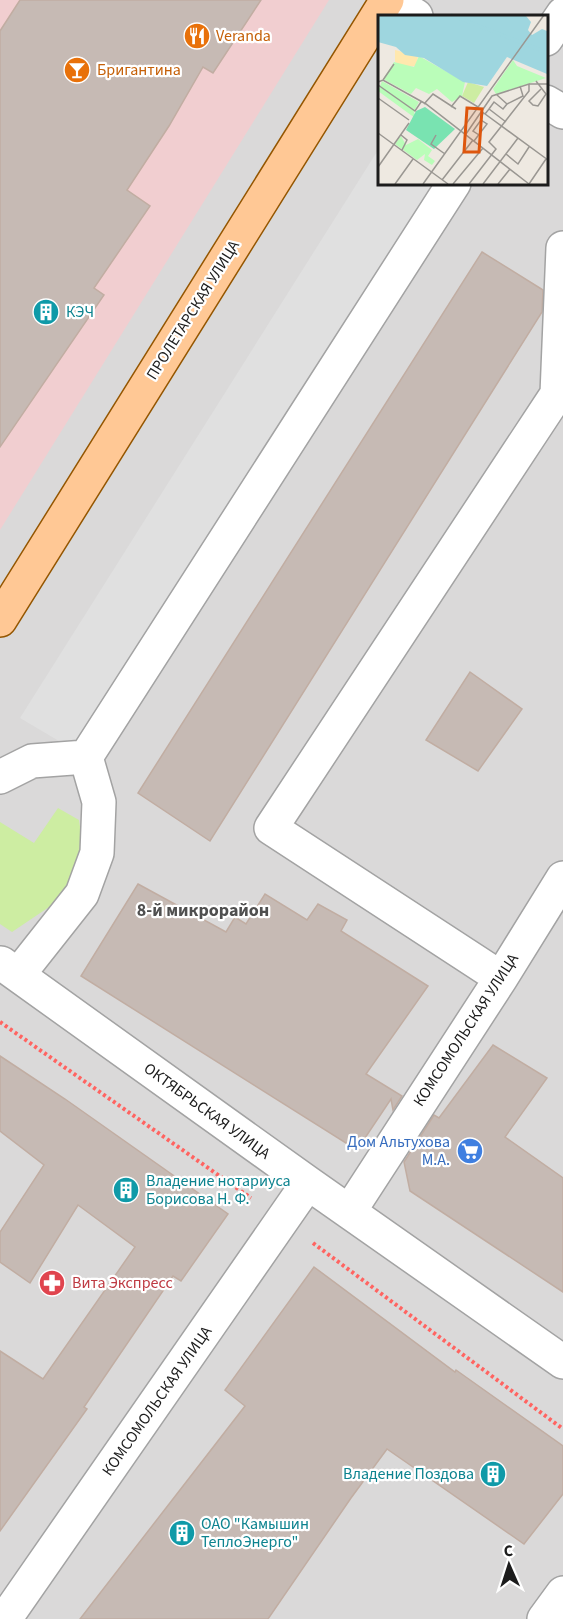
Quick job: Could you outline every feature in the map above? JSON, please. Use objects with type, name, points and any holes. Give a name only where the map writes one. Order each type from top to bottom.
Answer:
[{"type":"main road","name":"ПРОЛЕТАРСКАЯ УЛИЦА","points":[[0,620],[387,0]]},
{"type":"street","points":[[391,0],[414,15]]},
{"type":"street","points":[[548,36],[563,14]]},
{"type":"street","points":[[548,103],[563,112]]},
{"type":"street","points":[[9,968],[82,894],[97,853],[99,802],[86,758],[453,184]]},
{"type":"street","points":[[501,978],[271,828],[560,396],[563,248]]},
{"type":"street","points":[[0,777],[32,761],[86,758]]},
{"type":"street","name":"КОМСОМОЛЬСКАЯ УЛИЦА","points":[[349,1212],[563,878]]},
{"type":"street","name":"ОКТЯБРЬСКАЯ УЛИЦА","points":[[9,968],[308,1183],[563,1362]]},
{"type":"street","name":"КОМСОМОЛЬСКАЯ УЛИЦА","points":[[5,1619],[308,1183]]},
{"type":"shaded area","points":[[0,0],[563,0],[563,1619],[0,1619]]},
{"type":"shaded area","points":[[0,0],[329,0],[0,530]]},
{"type":"shaded area","points":[[378,150],[378,184],[453,184],[86,757],[20,718]]},
{"type":"green space","points":[[58,808],[79,820],[84,854],[61,899],[12,932],[0,924],[0,822],[34,843]]},
{"type":"building","points":[[20,0],[261,0],[213,73],[203,67],[169,126],[127,190],[150,206],[94,288],[104,295],[0,447],[0,31]]},
{"type":"building","points":[[482,252],[543,290],[542,312],[210,841],[138,793]]},
{"type":"building","points":[[470,672],[522,709],[478,771],[426,740]]},
{"type":"building","points":[[138,884],[226,932],[235,917],[246,924],[265,894],[307,920],[318,904],[347,920],[341,931],[428,986],[366,1074],[402,1096],[393,1110],[391,1099],[357,1150],[81,976]]},
{"type":"building","name":"Дом Альтухова М.А.","points":[[493,1045],[547,1078],[505,1137],[563,1178],[563,1292],[410,1191],[404,1162],[434,1115],[439,1118]]},
{"type":"building","points":[[0,1056],[228,1214],[181,1281],[173,1276],[84,1407],[87,1409],[0,1531],[0,1351],[43,1379],[135,1247],[78,1205],[30,1283],[0,1262],[0,1232],[44,1165],[0,1131]]},
{"type":"building","points":[[314,1267],[455,1372],[456,1370],[563,1446],[563,1494],[524,1544],[387,1449],[268,1619],[80,1619],[245,1406],[225,1390]]},
{"type":"place","name":"Veranda","points":[[197,36]]},
{"type":"place","name":"Бригантина","points":[[77,70]]},
{"type":"place","name":"КЭЧ","points":[[46,312]]},
{"type":"place","name":"Дом Альтухова М.А.","points":[[470,1151]]},
{"type":"place","name":"Владение нотариуса Борисова Н. Ф.","points":[[126,1190]]},
{"type":"place","name":"Вита Экспресс","points":[[52,1283]]},
{"type":"place","name":"Владение Поздова","points":[[493,1474]]},
{"type":"place","name":"ОАО \"Камышин ТеплоЭнерго\"","points":[[182,1533]]},
{"type":"district","name":"8-й микрорайон","points":[[203,910]]}]
